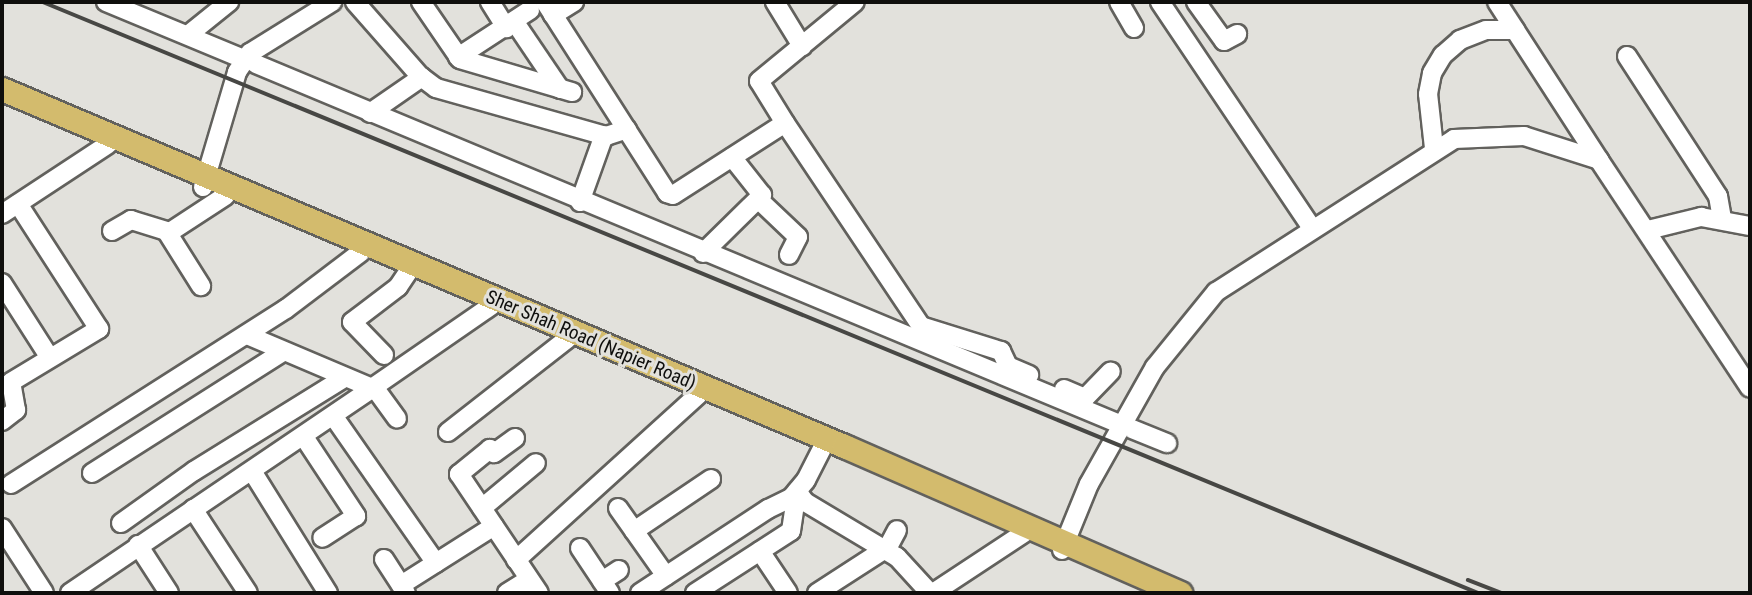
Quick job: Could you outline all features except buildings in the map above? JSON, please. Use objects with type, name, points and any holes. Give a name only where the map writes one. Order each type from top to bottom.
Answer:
[{"type":"main road","name":"Sher Shah Road (Napier Road)","points":[[2,89],[205,181],[1063,546],[1180,593]]},
{"type":"main road","name":"Sher Shah Road (Napier Road)","points":[[2,100],[107,145],[205,181],[225,196],[699,391]]},
{"type":"main road","name":"Sher Shah Road (Napier Road)","points":[[836,449],[1024,533],[1063,546],[1155,593]]},
{"type":"street","points":[[188,35],[229,2]]},
{"type":"street","points":[[205,181],[233,80],[250,53],[332,2]]},
{"type":"street","points":[[355,2],[422,77],[436,88],[604,135],[615,136],[627,129]]},
{"type":"street","points":[[421,2],[458,57],[566,91],[490,2]]},
{"type":"street","points":[[458,57],[542,9],[574,2]]},
{"type":"street","points":[[775,2],[802,46]]},
{"type":"street","points":[[855,2],[759,80],[921,326],[1001,351],[1008,366],[1085,398],[1111,371]]},
{"type":"street","points":[[1119,2],[1134,28]]},
{"type":"street","points":[[1237,34],[1224,41],[1194,2],[1165,8],[1312,228]]},
{"type":"street","points":[[1497,2],[1599,160],[1748,379]]},
{"type":"street","points":[[112,3],[239,57]]},
{"type":"street","points":[[542,9],[627,129],[667,193],[673,195],[785,123]]},
{"type":"street","points":[[1434,148],[1428,94],[1432,73],[1443,55],[1460,40],[1486,30],[1515,30]]},
{"type":"street","points":[[1627,56],[1718,196],[1723,219]]},
{"type":"street","points":[[256,64],[580,202],[1167,443]]},
{"type":"street","points":[[370,113],[422,77]]},
{"type":"street","points":[[580,202],[604,135]]},
{"type":"street","points":[[1063,546],[1115,434],[1184,326],[1216,292],[1434,148],[1454,139],[1524,136],[1599,160]]},
{"type":"street","points":[[2,215],[107,145]]},
{"type":"street","points":[[703,253],[762,195],[732,157]]},
{"type":"street","points":[[167,232],[225,196]]},
{"type":"street","points":[[758,199],[798,237],[789,255]]},
{"type":"street","points":[[2,421],[16,410],[11,382],[99,329],[18,204]]},
{"type":"street","points":[[1648,230],[1683,219],[1723,219],[1750,226]]},
{"type":"street","points":[[112,231],[131,220],[167,232],[201,286]]},
{"type":"street","points":[[5,482],[247,335],[352,263],[361,252]]},
{"type":"street","points":[[384,355],[352,322],[398,287],[408,272]]},
{"type":"street","points":[[2,283],[50,358]]},
{"type":"street","points":[[70,593],[138,545],[334,417],[491,306]]},
{"type":"street","points":[[247,335],[344,378],[374,387],[397,419]]},
{"type":"street","points":[[448,432],[568,339]]},
{"type":"street","points":[[92,473],[283,352]]},
{"type":"street","points":[[121,523],[205,464],[344,378]]},
{"type":"street","points":[[516,559],[699,391]]},
{"type":"street","points":[[334,417],[436,563]]},
{"type":"street","points":[[304,437],[356,516],[322,538]]},
{"type":"street","points":[[507,593],[534,586],[459,474],[490,449],[494,453],[515,438]]},
{"type":"street","points":[[640,593],[797,491],[836,449]]},
{"type":"street","points":[[482,508],[536,463]]},
{"type":"street","points":[[252,471],[328,593]]},
{"type":"street","points":[[635,531],[711,479]]},
{"type":"street","points":[[797,491],[805,502],[886,549],[914,571],[931,593],[1024,533]]},
{"type":"street","points":[[695,593],[791,531],[797,491]]},
{"type":"street","points":[[618,508],[666,576]]},
{"type":"street","points":[[193,509],[248,593]]},
{"type":"street","points":[[384,559],[404,589],[436,563],[494,526]]},
{"type":"street","points":[[2,528],[44,593]]},
{"type":"street","points":[[817,593],[886,549],[897,530]]},
{"type":"street","points":[[138,545],[169,593]]},
{"type":"street","points":[[580,548],[606,587],[619,570]]},
{"type":"street","points":[[705,550],[727,593]]},
{"type":"street","points":[[760,551],[789,593]]},
{"type":"railway","points":[[43,2],[1478,593]]},
{"type":"railway","points":[[1468,580],[1502,593]]}]
